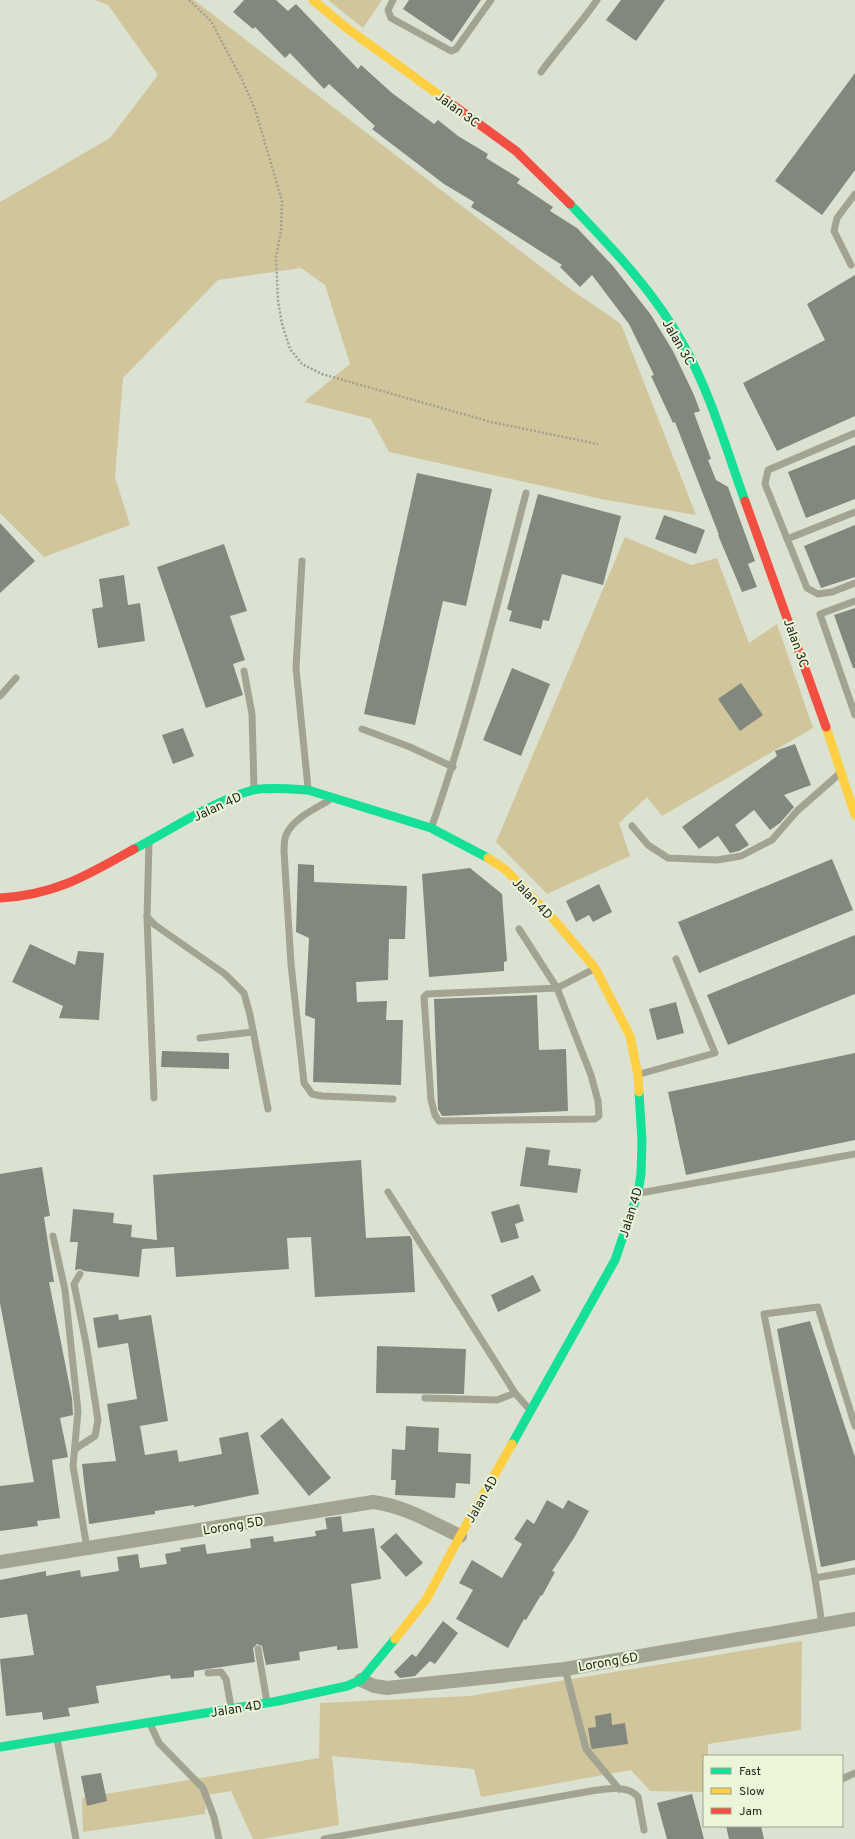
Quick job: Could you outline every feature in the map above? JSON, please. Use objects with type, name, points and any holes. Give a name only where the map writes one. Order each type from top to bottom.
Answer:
[{"type":"street","name":"Jalan 3C","points":[[313,0],[344,26],[516,150],[564,196],[622,259],[660,308],[684,346],[705,391],[820,706],[840,774],[855,815]]},
{"type":"street","name":"Jalan 4D","points":[[0,898],[25,897],[51,891],[76,881],[223,801],[254,790],[308,790],[431,828],[480,852],[506,870],[555,921],[595,968],[630,1036],[638,1075],[642,1141],[641,1174],[638,1193],[615,1260],[460,1536],[426,1600],[361,1680],[347,1686],[267,1703],[0,1746]]},
{"type":"street","name":"Lorong 5D","points":[[0,1562],[374,1502],[389,1504],[404,1509],[460,1536]]},
{"type":"street","name":"Lorong 6D","points":[[361,1680],[374,1686],[387,1688],[565,1669],[855,1618]]},
{"type":"lane","points":[[393,0],[388,10],[391,18],[451,51],[456,49],[491,0]]},
{"type":"lane","points":[[541,72],[558,48],[588,13],[597,0]]},
{"type":"lane","points":[[852,265],[834,231],[837,218],[855,194]]},
{"type":"lane","points":[[855,433],[768,470],[765,484],[807,588],[818,594],[832,592],[855,583]]},
{"type":"lane","points":[[431,828],[453,767],[526,493]]},
{"type":"lane","points":[[788,539],[855,512]]},
{"type":"lane","points":[[302,561],[296,668],[308,790]]},
{"type":"lane","points":[[855,601],[820,614],[855,715]]},
{"type":"lane","points":[[244,671],[252,714],[254,790]]},
{"type":"lane","points":[[0,696],[16,678]]},
{"type":"lane","points":[[362,729],[410,747],[453,767]]},
{"type":"lane","points":[[632,826],[648,845],[668,858],[717,860],[741,856],[772,840],[797,811],[840,774]]},
{"type":"lane","points":[[334,798],[308,812],[290,828],[285,837],[284,851],[291,964],[304,1083],[312,1094],[322,1096],[392,1099]]},
{"type":"lane","points":[[149,841],[147,917],[154,1098]]},
{"type":"lane","points":[[147,917],[155,925],[225,974],[244,993],[268,1109]]},
{"type":"lane","points":[[519,929],[556,988],[591,1074],[598,1101],[599,1116],[595,1119],[439,1121],[435,1115],[432,1100],[424,997],[427,994],[556,988],[595,968]]},
{"type":"lane","points":[[638,1075],[715,1053],[676,960]]},
{"type":"lane","points":[[200,1038],[253,1032]]},
{"type":"lane","points":[[638,1193],[855,1154]]},
{"type":"lane","points":[[388,1192],[515,1394],[531,1412]]},
{"type":"lane","points":[[52,1236],[65,1290],[78,1410],[73,1466],[87,1548]]},
{"type":"lane","points":[[75,1449],[95,1436],[98,1420],[86,1343],[74,1284],[80,1274]]},
{"type":"lane","points":[[822,1624],[816,1578],[764,1314],[818,1307],[855,1426]]},
{"type":"lane","points":[[425,1398],[497,1400],[515,1394]]},
{"type":"lane","points":[[816,1578],[855,1571]]},
{"type":"lane","points":[[258,1649],[267,1703]]},
{"type":"lane","points":[[565,1669],[586,1749],[619,1789]]},
{"type":"lane","points":[[208,1673],[221,1672],[226,1679],[232,1709]]},
{"type":"lane","points":[[149,1722],[159,1743],[203,1788],[214,1817],[219,1839]]},
{"type":"lane","points":[[56,1737],[76,1839]]},
{"type":"lane","points":[[843,1779],[855,1774]]},
{"type":"lane","points":[[324,1839],[591,1791],[619,1789],[635,1793],[638,1797],[644,1830]]},
{"type":"path","points":[[189,0],[211,21],[242,80],[255,109],[282,201],[281,231],[276,257],[278,302],[282,324],[290,349],[302,364],[322,374],[491,422],[598,444]]},
{"type":"shaded area","points":[[94,0],[194,0],[566,286],[621,324],[696,515],[606,500],[389,452],[371,419],[304,402],[350,364],[325,285],[301,268],[218,280],[123,378],[115,477],[130,525],[44,557],[0,513],[0,202],[110,138],[158,75],[108,5]]},
{"type":"shaded area","points":[[328,0],[382,0],[363,28]]},
{"type":"shaded area","points":[[625,537],[691,565],[717,558],[749,643],[777,624],[813,728],[662,816],[647,797],[619,823],[630,856],[547,894],[496,842]]},
{"type":"shaded area","points":[[802,1641],[801,1730],[708,1744],[708,1755],[703,1755],[703,1792],[650,1791],[631,1770],[481,1797],[474,1769],[332,1756],[339,1825],[263,1839],[253,1839],[231,1791],[206,1795],[205,1814],[83,1832],[82,1798],[319,1758],[320,1703],[469,1696]]},
{"type":"building","points":[[244,0],[276,0],[288,11],[296,4],[358,69],[361,65],[392,93],[434,124],[438,120],[458,136],[488,154],[486,158],[520,179],[517,183],[553,207],[550,211],[577,228],[613,266],[651,315],[673,351],[694,395],[700,411],[694,413],[711,459],[708,460],[716,480],[728,487],[755,561],[748,564],[757,587],[742,592],[718,535],[675,422],[673,423],[651,376],[654,375],[629,324],[592,275],[580,287],[560,267],[562,265],[471,207],[474,202],[444,184],[372,129],[375,126],[329,84],[324,89],[290,53],[285,58],[255,27],[253,29],[233,12]]},
{"type":"building","points":[[409,0],[481,0],[452,42],[403,9]]},
{"type":"building","points":[[621,0],[665,0],[636,41],[606,20]]},
{"type":"building","points":[[855,73],[855,170],[822,215],[775,181]]},
{"type":"building","points":[[855,275],[855,416],[777,451],[743,383],[825,340],[807,304]]},
{"type":"building","points":[[855,445],[855,499],[806,518],[788,472]]},
{"type":"building","points":[[417,473],[492,489],[466,606],[443,601],[415,725],[364,714]]},
{"type":"building","points":[[538,494],[621,516],[603,585],[562,574],[549,621],[543,620],[541,629],[509,621],[512,611],[507,609]]},
{"type":"building","points":[[664,515],[705,530],[696,554],[655,539]]},
{"type":"building","points":[[0,523],[35,561],[0,593]]},
{"type":"building","points":[[855,525],[855,577],[821,588],[804,546]]},
{"type":"building","points":[[224,544],[247,611],[230,616],[245,660],[233,664],[243,695],[206,708],[157,567]]},
{"type":"building","points":[[124,575],[128,605],[140,603],[145,641],[98,648],[92,609],[103,607],[99,579]]},
{"type":"building","points":[[855,608],[855,668],[853,668],[834,615]]},
{"type":"building","points":[[512,668],[550,684],[521,756],[483,740]]},
{"type":"building","points":[[741,683],[763,715],[740,731],[718,699]]},
{"type":"building","points":[[183,728],[194,756],[173,764],[162,735]]},
{"type":"building","points":[[795,744],[811,785],[784,795],[794,807],[780,823],[770,830],[754,810],[735,825],[749,845],[739,851],[730,853],[718,836],[699,849],[682,827],[777,756],[775,751]]},
{"type":"building","points":[[832,859],[853,910],[699,973],[678,922]]},
{"type":"building","points":[[298,864],[314,865],[314,882],[407,886],[405,939],[389,939],[388,980],[356,982],[357,1002],[387,1001],[386,1020],[403,1020],[401,1085],[313,1082],[315,1019],[305,1015],[309,938],[296,932]]},
{"type":"building","points":[[470,868],[502,894],[507,961],[504,962],[504,971],[429,977],[422,874]]},
{"type":"building","points":[[599,884],[612,912],[593,922],[589,915],[576,922],[566,901]]},
{"type":"building","points":[[855,935],[855,994],[728,1045],[707,995]]},
{"type":"building","points":[[30,944],[75,965],[78,951],[104,953],[99,1020],[59,1018],[63,1006],[12,982]]},
{"type":"building","points":[[537,995],[539,1050],[566,1049],[568,1111],[442,1116],[438,1109],[434,999]]},
{"type":"building","points":[[676,1002],[684,1033],[657,1040],[649,1009]]},
{"type":"building","points":[[162,1051],[229,1053],[229,1069],[161,1067]]},
{"type":"building","points":[[855,1053],[855,1140],[686,1175],[668,1092]]},
{"type":"building","points":[[526,1147],[550,1150],[548,1165],[581,1169],[577,1193],[520,1186]]},
{"type":"building","points":[[361,1160],[366,1238],[410,1236],[412,1240],[415,1292],[315,1297],[311,1237],[287,1238],[289,1269],[176,1277],[174,1247],[142,1249],[139,1277],[84,1271],[80,1269],[75,1270],[78,1242],[70,1242],[73,1209],[114,1213],[113,1223],[132,1225],[131,1237],[157,1240],[153,1175]]},
{"type":"building","points":[[42,1167],[50,1216],[44,1217],[54,1282],[49,1282],[72,1398],[73,1415],[60,1418],[68,1457],[52,1460],[60,1518],[37,1521],[38,1526],[0,1531],[0,1486],[34,1482],[0,1303],[0,1174]]},
{"type":"building","points":[[519,1204],[524,1221],[515,1224],[519,1238],[501,1243],[491,1212]]},
{"type":"building","points":[[533,1275],[541,1291],[498,1312],[491,1295]]},
{"type":"building","points":[[118,1314],[119,1320],[151,1315],[168,1421],[140,1426],[145,1455],[177,1450],[179,1462],[222,1454],[219,1438],[248,1432],[259,1494],[194,1507],[194,1505],[155,1511],[155,1514],[89,1524],[82,1464],[116,1461],[107,1404],[137,1399],[128,1343],[98,1348],[93,1318]]},
{"type":"building","points":[[810,1321],[855,1457],[855,1560],[821,1567],[777,1329]]},
{"type":"building","points":[[377,1346],[466,1349],[464,1394],[376,1393]]},
{"type":"building","points":[[282,1418],[331,1478],[309,1496],[260,1436]]},
{"type":"building","points":[[406,1426],[439,1428],[438,1452],[471,1454],[470,1484],[456,1483],[455,1498],[395,1495],[396,1480],[391,1480],[392,1449],[405,1450]]},
{"type":"building","points":[[547,1500],[563,1509],[568,1500],[589,1511],[574,1538],[552,1571],[555,1572],[542,1596],[541,1595],[526,1620],[524,1619],[508,1648],[456,1619],[473,1590],[459,1583],[472,1560],[502,1578],[522,1544],[514,1539],[527,1519],[534,1524]]},
{"type":"building","points":[[341,1516],[343,1532],[374,1528],[381,1579],[351,1584],[358,1648],[337,1650],[337,1646],[299,1652],[300,1660],[266,1665],[262,1646],[257,1644],[253,1648],[255,1662],[194,1671],[194,1677],[171,1679],[170,1675],[96,1686],[99,1703],[68,1708],[70,1716],[43,1720],[42,1712],[6,1716],[0,1659],[34,1655],[27,1614],[0,1618],[0,1580],[46,1571],[46,1576],[80,1570],[81,1577],[119,1571],[117,1557],[138,1554],[140,1568],[167,1564],[165,1554],[181,1551],[180,1548],[205,1544],[207,1554],[251,1548],[250,1539],[273,1536],[274,1542],[316,1536],[315,1531],[327,1529],[325,1518]]},
{"type":"building","points":[[396,1533],[423,1563],[406,1577],[380,1547]]},
{"type":"building","points":[[443,1621],[458,1633],[435,1664],[430,1661],[415,1676],[400,1678],[394,1672],[412,1654],[416,1657]]},
{"type":"building","points":[[611,1713],[612,1725],[625,1723],[628,1744],[592,1749],[588,1728],[596,1727],[595,1716]]},
{"type":"building","points":[[101,1773],[107,1801],[87,1806],[81,1776]]},
{"type":"building","points":[[692,1794],[704,1839],[667,1839],[657,1803]]},
{"type":"building","points":[[726,1827],[761,1827],[764,1839],[729,1839]]},
{"type":"traffic: fast","points":[[570,204],[632,271],[660,307],[684,346],[694,364],[718,422],[745,501]]},
{"type":"traffic: fast","points":[[134,849],[192,816],[223,801],[253,790],[280,788],[308,790],[431,828],[488,858]]},
{"type":"traffic: fast","points":[[512,1444],[615,1260],[638,1193],[641,1174],[642,1141],[639,1092]]},
{"type":"traffic: fast","points":[[0,1747],[278,1701],[347,1686],[361,1680],[395,1639]]},
{"type":"traffic: slow","points":[[313,0],[344,26],[446,100]]},
{"type":"traffic: slow","points":[[826,727],[855,815]]},
{"type":"traffic: slow","points":[[488,858],[506,870],[555,921],[595,968],[630,1036],[638,1075],[639,1092]]},
{"type":"traffic: slow","points":[[395,1639],[426,1600],[512,1444]]},
{"type":"traffic: jam","points":[[446,100],[516,151],[570,204]]},
{"type":"traffic: jam","points":[[745,501],[826,727]]},
{"type":"traffic: jam","points":[[0,898],[38,893],[54,888],[86,875],[134,849]]}]
